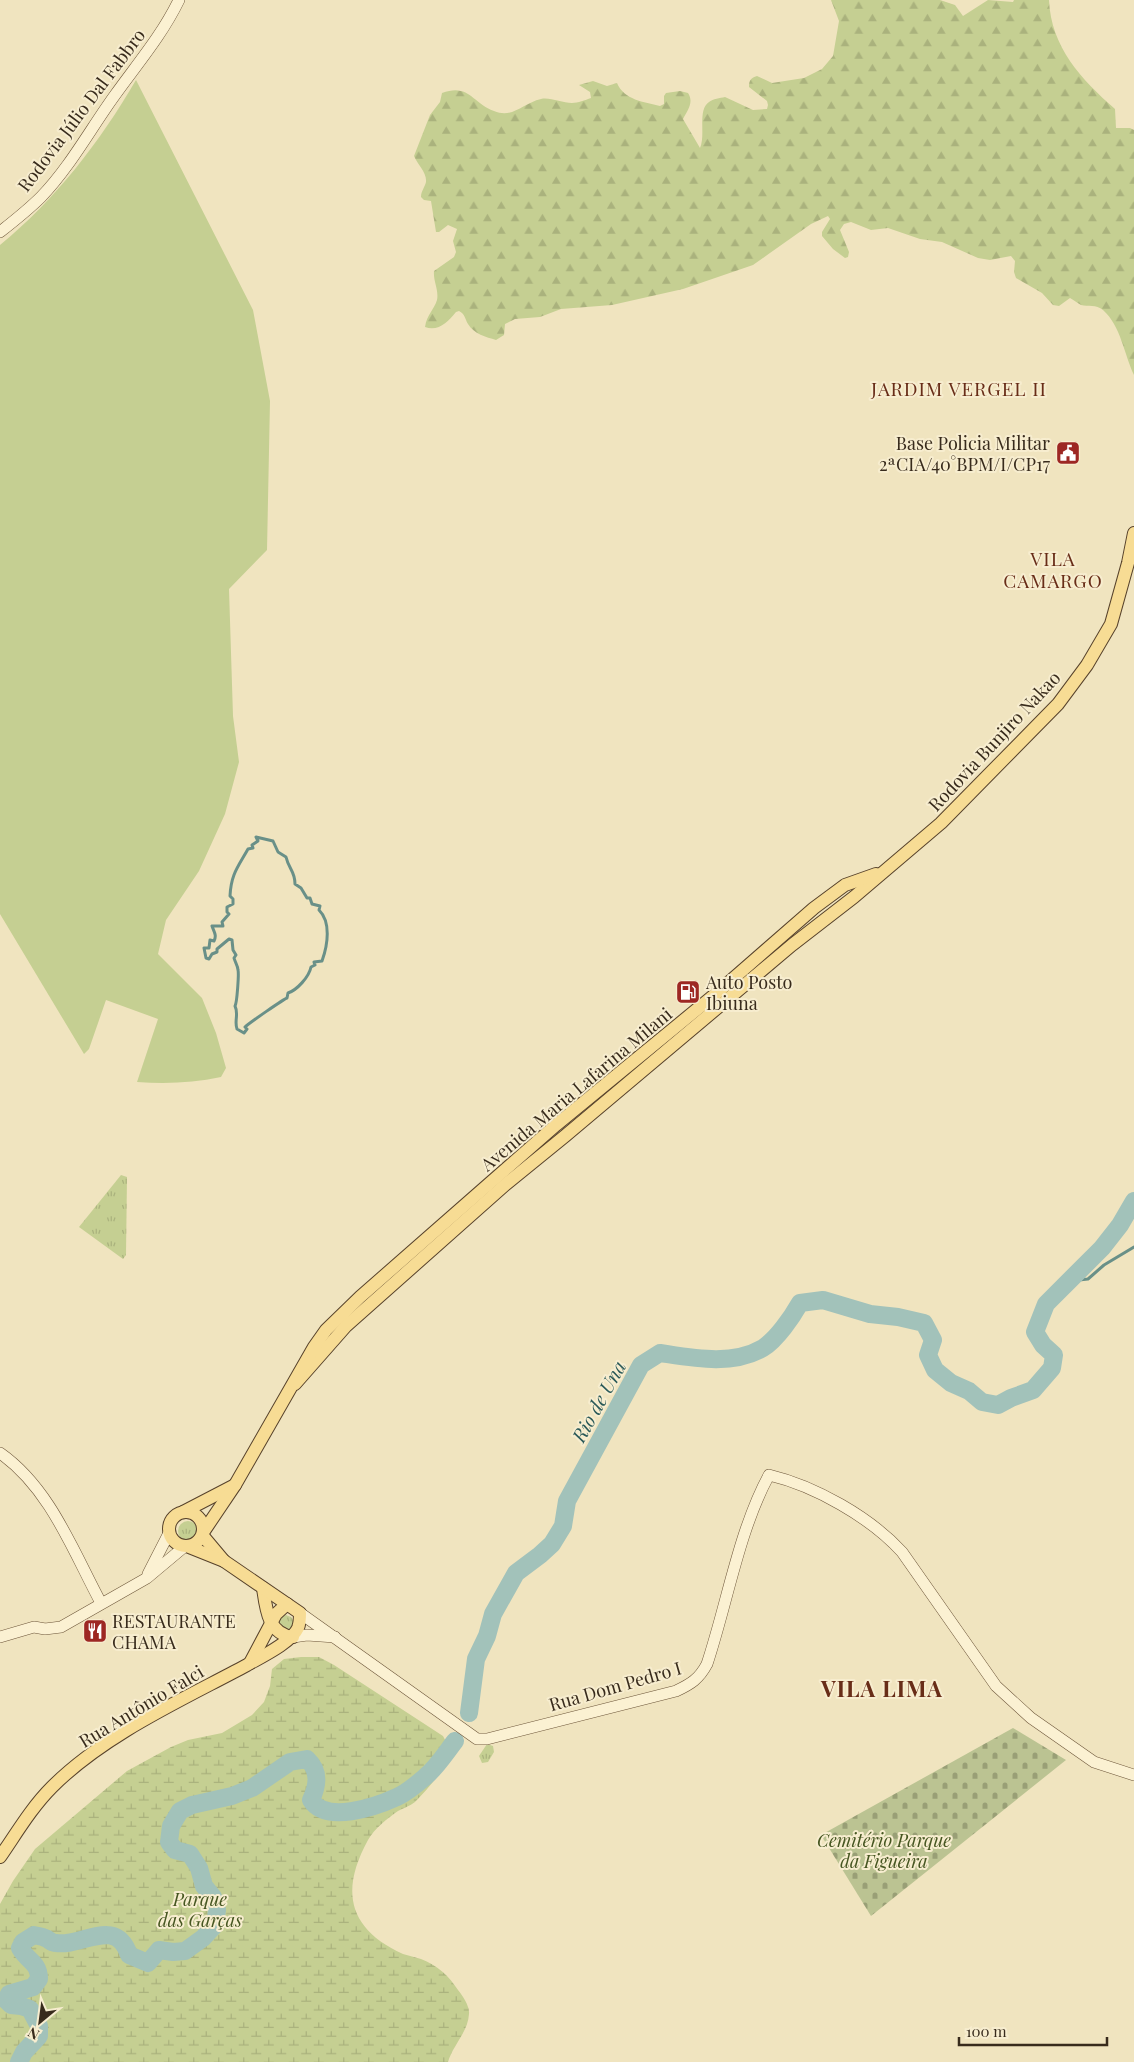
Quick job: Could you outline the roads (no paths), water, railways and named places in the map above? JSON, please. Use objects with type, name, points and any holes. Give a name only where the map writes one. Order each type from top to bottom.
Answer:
[{"type":"main road","name":"Rodovia Bunjiro Nakao","points":[[883,871],[931,832],[1058,704],[1087,665],[1111,624],[1128,564],[1134,533]]},
{"type":"main road","name":"Avenida Maria Lafarina Milani","points":[[203,1534],[235,1485],[295,1384],[314,1347],[326,1330],[360,1297],[556,1125],[677,1027],[823,900],[845,885],[883,871]]},
{"type":"main road","name":"Avenida Maria Lafarina Milani","points":[[295,1384],[346,1326],[374,1299],[506,1184],[883,871]]},
{"type":"main road","points":[[556,1125],[565,1136]]},
{"type":"main road","points":[[235,1485],[173,1517],[169,1524],[169,1533],[174,1542],[224,1561],[264,1588],[300,1613],[299,1626],[293,1637],[283,1636],[271,1623],[267,1614],[264,1588]]},
{"type":"main road","points":[[182,1512],[193,1513],[202,1520],[203,1534],[200,1541],[186,1547]]},
{"type":"main road","points":[[203,1534],[224,1561]]},
{"type":"main road","points":[[250,1663],[276,1614],[287,1604]]},
{"type":"main road","name":"Rua Antônio Falci","points":[[0,1858],[25,1820],[51,1788],[81,1762],[124,1732],[250,1663],[293,1637]]},
{"type":"street","name":"Rodovia Júlio Dal Fabbro","points":[[0,232],[41,197],[59,175],[125,80],[165,28],[179,0]]},
{"type":"street","points":[[0,1453],[14,1463],[37,1487],[54,1514],[101,1603]]},
{"type":"street","name":"Rua Dom Pedro I","points":[[336,1638],[477,1739],[487,1739],[666,1693],[694,1682],[701,1675],[707,1664],[747,1526],[761,1489],[769,1475],[788,1480],[831,1500],[871,1524],[891,1540],[932,1592],[996,1686],[1031,1718],[1094,1762],[1134,1775]]},
{"type":"street","points":[[147,1578],[169,1533]]},
{"type":"street","points":[[0,1637],[34,1627],[45,1629],[61,1627],[147,1578],[186,1547]]},
{"type":"street","points":[[300,1613],[336,1638]]},
{"type":"street","points":[[293,1637],[307,1634],[336,1638]]},
{"type":"waterway","points":[[256,837],[273,841],[278,852],[286,857],[294,876],[295,884],[301,888],[307,898],[310,898],[312,904],[320,906],[319,910],[327,927],[327,941],[322,961],[314,962],[315,965],[311,967],[302,983],[288,993],[287,998],[245,1027],[247,1029],[244,1033],[237,1029],[236,1026],[237,1012],[235,1006],[238,967],[234,958],[236,955],[233,950],[232,940],[229,939],[209,959],[206,958],[204,948],[209,948],[210,940],[214,941],[215,939],[212,926],[223,926],[222,922],[229,914],[227,907],[233,904],[233,899],[230,896],[233,876],[248,849],[253,848],[252,845],[258,841],[256,837]]},
{"type":"waterway","name":"Rio de Una","points":[[469,1713],[476,1659],[487,1636],[493,1614],[516,1573],[552,1544],[563,1526],[567,1501],[641,1365],[660,1353],[712,1359],[725,1359],[751,1354],[763,1348],[774,1339],[800,1303],[823,1300],[870,1314],[898,1317],[924,1323],[933,1340],[928,1355],[935,1370],[951,1383],[969,1391],[982,1402],[998,1405],[1033,1390],[1052,1368],[1054,1355],[1043,1345],[1035,1332],[1046,1304],[1102,1248],[1120,1225],[1134,1201]]},
{"type":"waterway","points":[[1070,1281],[1088,1279],[1104,1265],[1134,1247]]},
{"type":"waterway","name":"Rio de Una","points":[[19,2062],[24,2052],[39,2036],[39,2026],[30,2009],[11,2005],[6,2000],[9,1994],[33,1987],[39,1979],[39,1973],[35,1965],[20,1948],[23,1942],[34,1935],[44,1937],[54,1943],[66,1943],[107,1935],[116,1937],[123,1943],[129,1955],[148,1963],[159,1950],[185,1951],[203,1938],[215,1925],[217,1910],[213,1897],[204,1886],[199,1868],[190,1854],[175,1850],[169,1842],[171,1826],[180,1811],[192,1805],[232,1796],[252,1788],[290,1762],[307,1759],[316,1773],[316,1784],[311,1800],[318,1807],[328,1811],[339,1812],[364,1809],[397,1797],[411,1788],[433,1769],[455,1741]]},
{"type":"place","name":"Base Policia Militar 2ªCIA/40°BPM/I/CP17","points":[[1068,453]]},
{"type":"place","name":"Auto Posto Ibiuna","points":[[688,992]]},
{"type":"place","name":"RESTAURANTE CHAMA","points":[[95,1631]]},
{"type":"district","name":"JARDIM VERGEL II","points":[[959,388]]},
{"type":"district","name":"VILA CAMARGO","points":[[1053,569]]},
{"type":"district","name":"VILA LIMA","points":[[882,1688]]},
{"type":"park label","name":"Cemitério Parque da Figueira","points":[[884,1850]]},
{"type":"park label","name":"Parque das Garças","points":[[200,1909]]}]
